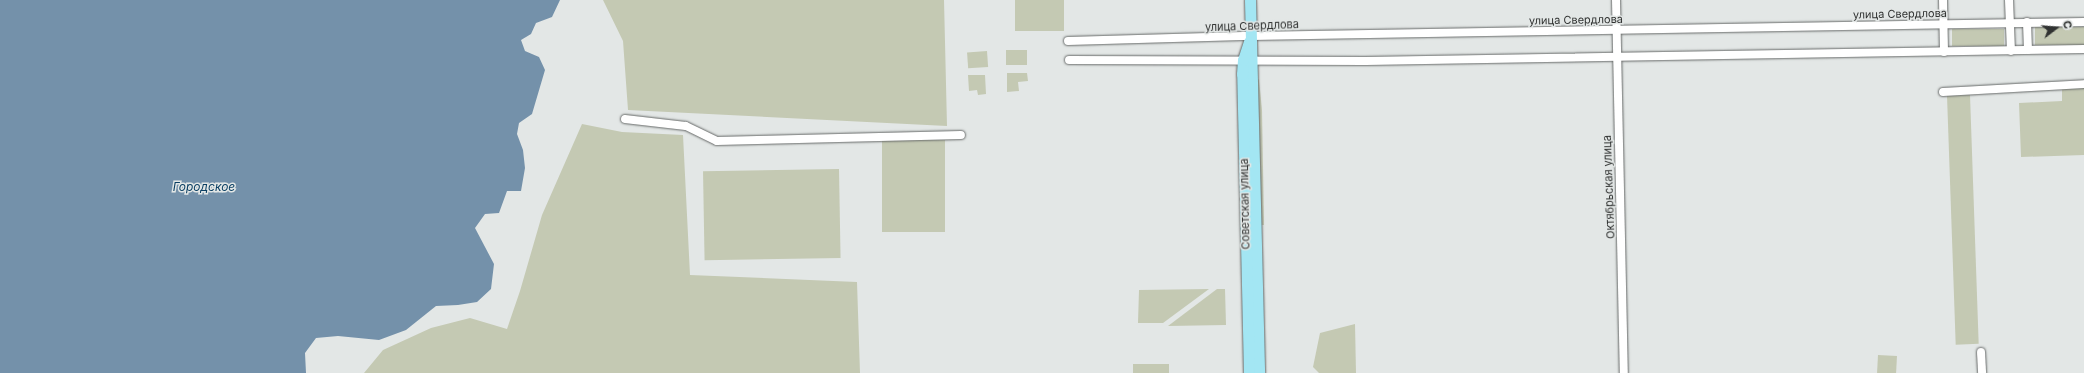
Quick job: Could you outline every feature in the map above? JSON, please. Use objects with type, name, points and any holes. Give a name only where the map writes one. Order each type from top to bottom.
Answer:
[{"type":"main road","name":"Советская улица","points":[[1249,373],[1247,60],[1252,36],[1250,0]]},
{"type":"main road","name":"Советская улица","points":[[1247,60],[1260,373]]},
{"type":"street","name":"Октябрьская улица","points":[[1616,0],[1624,373]]},
{"type":"street","points":[[1943,0],[1944,52]]},
{"type":"street","points":[[2009,0],[2011,51]]},
{"type":"street","points":[[2027,22],[2028,50]]},
{"type":"street","name":"улица Свердлова","points":[[1068,41],[1252,36],[2084,22]]},
{"type":"street","points":[[1069,60],[1617,57],[2084,49]]},
{"type":"street","points":[[1943,92],[2084,84]]},
{"type":"street","points":[[625,119],[686,126],[717,141],[961,135]]},
{"type":"street","points":[[1981,352],[1982,373]]},
{"type":"green space","points":[[603,0],[944,0],[947,126],[628,110],[623,41]]},
{"type":"green space","points":[[1015,0],[1064,0],[1064,31],[1015,31]]},
{"type":"green space","points":[[2035,27],[2084,27],[2084,45],[2035,45]]},
{"type":"green space","points":[[1952,29],[2004,29],[2004,46],[1952,46]]},
{"type":"green space","points":[[1006,50],[1027,50],[1027,65],[1006,65]]},
{"type":"green space","points":[[987,51],[988,67],[968,68],[967,52]]},
{"type":"green space","points":[[1007,73],[1027,73],[1028,81],[1018,82],[1019,91],[1007,92]]},
{"type":"green space","points":[[968,75],[985,75],[986,94],[978,95],[977,90],[969,91]]},
{"type":"green space","points":[[1257,78],[1259,80],[1262,110],[1264,225],[1260,225]]},
{"type":"green space","points":[[2084,85],[2084,155],[2021,157],[2019,103],[2062,101],[2062,86]]},
{"type":"green space","points":[[1970,95],[1979,344],[1956,345],[1947,96]]},
{"type":"green space","points":[[582,124],[622,132],[683,135],[690,275],[857,282],[860,373],[364,373],[383,350],[431,328],[470,318],[507,329],[520,291],[542,215]]},
{"type":"green space","points":[[882,140],[945,140],[945,232],[882,232]]},
{"type":"green space","points":[[839,169],[841,258],[705,260],[703,171]]},
{"type":"green space","points":[[1209,289],[1163,323],[1138,323],[1139,290]]},
{"type":"green space","points":[[1217,289],[1225,289],[1226,325],[1168,326]]},
{"type":"green space","points":[[1355,324],[1356,373],[1319,373],[1313,367],[1320,333]]},
{"type":"green space","points":[[1878,355],[1897,356],[1896,373],[1877,373]]},
{"type":"green space","points":[[1133,364],[1169,364],[1169,373],[1133,373]]},
{"type":"water","name":"Городское","points":[[0,0],[560,0],[552,17],[536,23],[531,34],[521,40],[525,51],[539,57],[545,70],[532,114],[519,123],[517,134],[523,150],[525,168],[521,191],[507,191],[499,213],[485,214],[475,228],[494,264],[491,289],[477,302],[436,306],[406,330],[379,340],[338,336],[316,338],[305,353],[306,373],[0,373]]}]
